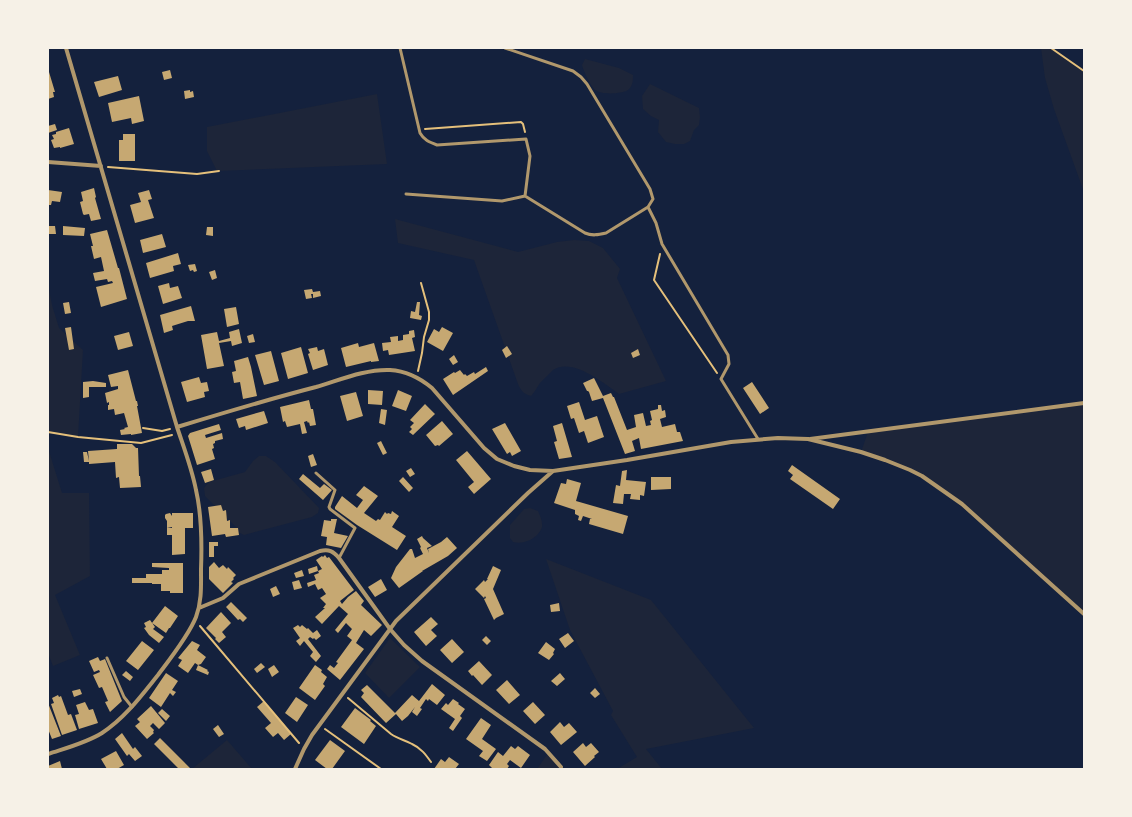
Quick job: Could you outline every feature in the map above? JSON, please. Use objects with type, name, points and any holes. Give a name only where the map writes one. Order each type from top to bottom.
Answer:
[{"type":"street","points":[[48,754],[101,734],[118,721],[132,707],[170,658],[194,622],[199,608],[201,594],[202,539],[199,509],[193,476],[177,427],[66,48]]},
{"type":"street","points":[[48,162],[101,166]]},
{"type":"street","points":[[177,427],[367,372],[391,370],[402,372],[423,380],[432,388],[477,441],[497,458],[514,466],[523,468],[553,471],[731,442],[758,439],[808,439],[861,452],[922,476],[962,504],[1084,614]]},
{"type":"street","points":[[808,439],[1084,403]]},
{"type":"street","points":[[295,769],[304,749],[319,724],[396,621],[526,495],[553,471]]},
{"type":"street","points":[[199,608],[223,598],[239,584],[256,576],[320,551],[330,550],[339,558],[390,629],[404,645],[422,661],[545,749],[561,768]]},
{"type":"lane","points":[[400,48],[423,138],[437,145],[526,139],[530,156],[525,196]]},
{"type":"lane","points":[[406,194],[502,200],[525,196],[585,233],[591,235],[606,233],[648,206],[653,199],[650,189],[587,84],[581,77],[573,71],[505,48]]},
{"type":"lane","points":[[648,206],[656,224],[662,244],[728,355],[729,364],[721,379],[758,439]]},
{"type":"lane","points":[[316,473],[335,490],[329,507],[330,509],[355,528],[339,558]]},
{"type":"lane","points":[[107,658],[124,697],[132,707]]},
{"type":"path","points":[[1051,48],[1084,71]]},
{"type":"path","points":[[420,131],[521,122],[523,124],[526,139]]},
{"type":"path","points":[[101,166],[197,174],[219,170]]},
{"type":"path","points":[[662,244],[654,280],[721,379]]},
{"type":"path","points":[[416,378],[429,320],[429,312],[422,282]]},
{"type":"path","points":[[143,428],[162,431],[177,427]]},
{"type":"path","points":[[48,432],[78,437],[141,443],[179,433]]},
{"type":"path","points":[[194,622],[201,627],[304,749]]},
{"type":"path","points":[[342,693],[396,738],[419,748],[431,762]]},
{"type":"path","points":[[319,724],[381,769]]},
{"type":"shaded area","points":[[1041,48],[1051,48],[1084,71],[1084,192],[1054,109],[1045,78]]},
{"type":"shaded area","points":[[585,59],[619,68],[633,75],[631,87],[628,90],[617,93],[598,92],[589,82],[583,68],[582,65]]},
{"type":"shaded area","points":[[650,84],[699,108],[699,125],[694,130],[690,141],[684,144],[666,142],[658,132],[659,120],[651,116],[643,109],[642,96]]},
{"type":"shaded area","points":[[377,94],[387,164],[217,171],[207,151],[207,127]]},
{"type":"shaded area","points":[[395,219],[518,252],[557,242],[574,240],[589,241],[603,248],[620,269],[617,278],[666,381],[619,394],[588,373],[569,367],[561,367],[553,370],[540,383],[531,396],[525,393],[518,384],[474,260],[398,243]]},
{"type":"shaded area","points":[[48,285],[59,328],[83,350],[78,437],[48,432]]},
{"type":"shaded area","points":[[1084,403],[1084,614],[962,504],[922,476],[861,452],[868,432]]},
{"type":"shaded area","points":[[48,448],[62,493],[89,493],[90,576],[55,595],[80,655],[53,666],[48,653]]},
{"type":"shaded area","points":[[259,456],[266,456],[275,462],[319,508],[318,513],[312,517],[244,535],[240,533],[237,528],[205,496],[204,488],[209,482],[245,472],[253,461]]},
{"type":"shaded area","points":[[530,508],[538,511],[542,523],[540,531],[530,540],[517,543],[513,542],[510,538],[510,525],[524,509]]},
{"type":"shaded area","points":[[546,559],[651,600],[754,728],[646,749],[662,769],[617,769],[637,757],[611,715],[613,711],[570,630]]},
{"type":"shaded area","points":[[390,638],[420,667],[389,698],[365,673]]},
{"type":"shaded area","points":[[227,740],[252,769],[192,769]]},
{"type":"shaded area","points":[[549,752],[561,769],[537,769]]},
{"type":"building","points":[[170,70],[172,78],[164,80],[162,72]]},
{"type":"building","points":[[49,72],[55,92],[53,92],[54,97],[48,99],[48,73]]},
{"type":"building","points":[[118,76],[122,90],[99,97],[94,82]]},
{"type":"building","points":[[190,90],[190,92],[193,91],[194,97],[185,99],[184,91]]},
{"type":"building","points":[[139,96],[144,121],[132,124],[131,118],[112,122],[108,103]]},
{"type":"building","points":[[55,124],[57,130],[48,133],[48,126]]},
{"type":"building","points":[[69,128],[74,144],[54,148],[51,140],[54,139],[52,135],[56,134],[56,132]]},
{"type":"building","points":[[123,134],[135,134],[135,161],[119,161],[119,140],[123,140]]},
{"type":"building","points":[[94,188],[95,198],[101,219],[91,221],[89,214],[83,214],[80,202],[83,201],[81,192]]},
{"type":"building","points":[[48,190],[62,192],[60,202],[52,201],[51,205],[48,205]]},
{"type":"building","points":[[149,190],[152,199],[148,200],[154,218],[135,223],[130,205],[141,202],[138,193]]},
{"type":"building","points":[[48,226],[55,226],[56,234],[48,234]]},
{"type":"building","points":[[63,226],[85,228],[84,236],[63,235]]},
{"type":"building","points":[[207,227],[213,227],[213,236],[206,235]]},
{"type":"building","points":[[107,230],[127,299],[101,307],[96,287],[113,283],[112,281],[108,282],[107,279],[95,281],[93,273],[104,271],[101,257],[94,259],[90,234]]},
{"type":"building","points":[[162,234],[166,247],[143,253],[140,240]]},
{"type":"building","points":[[178,253],[181,264],[173,266],[174,271],[150,278],[146,263]]},
{"type":"building","points":[[195,264],[197,271],[190,271],[188,265]]},
{"type":"building","points":[[215,270],[217,278],[212,280],[209,272]]},
{"type":"building","points":[[169,283],[170,288],[178,286],[182,298],[163,304],[158,286]]},
{"type":"building","points":[[312,289],[313,292],[320,291],[321,296],[313,298],[313,294],[311,294],[312,298],[306,299],[304,290]]},
{"type":"building","points":[[69,302],[71,313],[65,314],[63,303]]},
{"type":"building","points":[[417,302],[420,302],[419,315],[422,316],[421,320],[410,318],[411,311],[415,312]]},
{"type":"building","points":[[191,306],[195,321],[188,321],[172,326],[173,330],[164,333],[160,315]]},
{"type":"building","points":[[236,307],[239,324],[227,327],[224,309]]},
{"type":"building","points":[[71,327],[74,349],[69,350],[65,328]]},
{"type":"building","points":[[442,327],[453,333],[443,351],[427,342],[434,329],[439,332]]},
{"type":"building","points":[[239,329],[242,343],[232,346],[231,341],[219,343],[224,366],[207,369],[201,335],[217,332],[219,341],[230,338],[229,332]]},
{"type":"building","points":[[414,330],[415,337],[412,338],[415,351],[389,355],[388,350],[383,351],[382,343],[391,342],[390,337],[398,336],[398,341],[403,340],[403,335],[409,334],[409,331]]},
{"type":"building","points":[[129,332],[133,346],[118,350],[114,336]]},
{"type":"building","points":[[253,334],[255,342],[249,343],[247,336]]},
{"type":"building","points":[[358,343],[359,347],[374,343],[379,361],[371,361],[346,367],[341,348]]},
{"type":"building","points":[[507,346],[512,354],[506,358],[502,350]]},
{"type":"building","points":[[301,347],[308,373],[288,379],[281,353]]},
{"type":"building","points":[[317,347],[318,351],[324,349],[328,365],[313,370],[308,349]]},
{"type":"building","points":[[638,349],[640,355],[633,358],[631,353]]},
{"type":"building","points":[[271,351],[279,381],[264,385],[255,355]]},
{"type":"building","points":[[454,355],[458,362],[453,365],[449,359]]},
{"type":"building","points":[[248,357],[257,396],[243,399],[240,382],[234,383],[232,372],[236,371],[234,361]]},
{"type":"building","points":[[486,367],[488,371],[453,395],[443,379],[460,370],[467,376],[474,372],[475,374]]},
{"type":"building","points":[[128,370],[137,401],[142,433],[121,435],[120,430],[128,427],[124,413],[115,415],[114,409],[108,410],[109,402],[107,403],[105,393],[118,389],[118,386],[111,387],[108,375]]},
{"type":"building","points":[[199,377],[201,383],[207,382],[209,391],[204,392],[205,397],[187,402],[181,382]]},
{"type":"building","points":[[594,378],[603,396],[611,393],[614,397],[627,430],[636,427],[634,415],[643,413],[646,426],[651,425],[650,421],[652,420],[650,411],[658,409],[658,405],[661,405],[662,411],[665,410],[666,417],[660,419],[662,427],[675,424],[677,432],[680,432],[683,441],[641,449],[639,438],[632,441],[635,451],[625,454],[603,398],[592,401],[589,392],[583,383]]},
{"type":"building","points":[[93,381],[106,383],[106,387],[89,387],[89,397],[83,398],[83,382]]},
{"type":"building","points":[[752,382],[769,408],[760,414],[743,388]]},
{"type":"building","points":[[368,390],[383,391],[382,405],[368,404]]},
{"type":"building","points":[[398,390],[412,396],[406,411],[392,406]]},
{"type":"building","points":[[356,392],[363,416],[347,421],[340,396]]},
{"type":"building","points":[[309,400],[311,409],[313,409],[316,425],[310,426],[309,422],[304,422],[307,433],[302,434],[300,424],[287,427],[285,421],[283,422],[280,407]]},
{"type":"building","points":[[579,402],[585,420],[597,416],[604,437],[588,443],[584,431],[579,433],[574,418],[571,419],[567,406]]},
{"type":"building","points":[[425,404],[435,414],[413,435],[409,432],[412,429],[410,427],[414,423],[410,420]]},
{"type":"building","points":[[381,409],[387,410],[385,425],[379,423]]},
{"type":"building","points":[[264,411],[268,423],[246,430],[245,426],[239,428],[236,419]]},
{"type":"building","points":[[442,421],[453,434],[439,446],[435,446],[426,435]]},
{"type":"building","points":[[505,423],[521,451],[512,456],[510,452],[507,454],[492,429]]},
{"type":"building","points":[[562,423],[572,457],[559,459],[554,442],[557,441],[553,426]]},
{"type":"building","points":[[219,424],[221,430],[205,435],[206,438],[222,433],[223,439],[215,441],[213,444],[214,448],[212,449],[215,459],[197,465],[188,436],[190,433]]},
{"type":"building","points":[[381,441],[387,453],[383,455],[377,443]]},
{"type":"building","points":[[117,444],[132,444],[138,448],[141,487],[120,488],[119,477],[116,478],[115,462],[89,464],[89,462],[84,462],[83,452],[87,452],[89,461],[88,451],[117,449]]},
{"type":"building","points":[[467,451],[491,479],[474,494],[468,487],[474,482],[456,460]]},
{"type":"building","points":[[313,454],[317,465],[311,467],[308,456]]},
{"type":"building","points":[[792,465],[840,499],[833,509],[790,479],[793,475],[788,471]]},
{"type":"building","points":[[411,468],[415,474],[410,477],[406,471]]},
{"type":"building","points":[[211,469],[214,480],[205,483],[201,472]]},
{"type":"building","points":[[627,470],[626,480],[646,482],[644,496],[640,495],[640,500],[630,499],[631,494],[624,494],[623,504],[613,503],[616,485],[620,486],[622,471]]},
{"type":"building","points":[[303,474],[320,488],[324,484],[332,490],[323,500],[299,479]]},
{"type":"building","points":[[403,477],[413,488],[409,492],[399,481]]},
{"type":"building","points":[[651,477],[671,477],[671,489],[651,490]]},
{"type":"building","points":[[567,479],[581,483],[576,501],[628,516],[623,534],[589,524],[590,519],[592,519],[583,516],[581,521],[578,520],[579,516],[575,514],[575,510],[554,503],[561,483],[566,484]]},
{"type":"building","points":[[364,486],[378,496],[364,513],[376,521],[378,519],[380,520],[385,512],[387,514],[391,514],[392,511],[399,516],[392,527],[406,536],[397,550],[357,525],[335,509],[342,496],[357,508],[363,500],[356,495]]},
{"type":"building","points":[[221,505],[223,511],[226,510],[227,521],[230,520],[230,528],[238,528],[239,535],[226,537],[225,534],[212,536],[208,507]]},
{"type":"building","points":[[170,513],[172,516],[172,513],[193,513],[193,528],[185,528],[185,554],[172,555],[172,535],[167,535],[167,521],[165,518],[166,514]]},
{"type":"building","points":[[331,519],[337,519],[334,533],[348,536],[341,548],[326,545],[327,537],[321,536],[324,520],[331,521]]},
{"type":"building","points":[[422,536],[432,546],[427,548],[429,553],[428,549],[447,537],[457,548],[448,556],[422,571],[399,588],[391,578],[396,567],[410,549],[412,549],[415,558],[423,554],[417,539]]},
{"type":"building","points":[[209,542],[218,542],[218,546],[214,546],[214,557],[209,557]]},
{"type":"building","points":[[325,555],[327,558],[329,557],[354,590],[340,601],[342,604],[356,591],[364,601],[361,605],[382,625],[371,636],[364,630],[356,643],[364,649],[340,680],[327,669],[330,665],[334,668],[338,663],[336,662],[352,640],[347,636],[352,629],[346,623],[338,633],[335,630],[348,614],[339,606],[322,624],[315,617],[325,608],[323,608],[326,604],[320,598],[326,594],[322,588],[318,590],[315,584],[308,587],[307,583],[316,580],[314,575],[319,573],[318,571],[322,569],[316,560]]},
{"type":"building","points":[[214,562],[219,568],[223,565],[227,569],[228,567],[236,575],[231,582],[233,583],[223,593],[209,579],[209,567]]},
{"type":"building","points":[[152,563],[183,563],[183,593],[161,591],[161,584],[132,583],[132,578],[146,578],[146,574],[162,574],[162,570],[169,570],[169,568],[152,567]]},
{"type":"building","points":[[317,566],[318,571],[309,574],[308,569]]},
{"type":"building","points":[[493,566],[501,570],[493,589],[504,614],[494,620],[484,599],[486,598],[485,596],[484,598],[475,589],[484,580],[485,582],[488,579]]},
{"type":"building","points":[[302,570],[304,576],[296,578],[294,573]]},
{"type":"building","points":[[381,579],[387,590],[375,597],[368,587]]},
{"type":"building","points":[[299,580],[302,588],[294,590],[292,582]]},
{"type":"building","points":[[276,586],[280,594],[273,597],[270,589]]},
{"type":"building","points":[[231,602],[247,618],[243,622],[240,619],[238,620],[226,607]]},
{"type":"building","points":[[559,603],[560,611],[551,612],[550,605]]},
{"type":"building","points":[[165,606],[178,616],[166,633],[152,623]]},
{"type":"building","points":[[221,612],[231,623],[222,632],[226,637],[219,643],[206,628]]},
{"type":"building","points":[[431,617],[438,624],[431,630],[437,636],[426,646],[414,632]]},
{"type":"building","points":[[150,620],[155,627],[153,629],[164,637],[159,643],[149,635],[144,628],[146,627],[144,623]]},
{"type":"building","points":[[298,625],[300,627],[302,625],[307,629],[308,628],[313,633],[317,630],[321,636],[316,640],[310,637],[308,639],[321,656],[316,662],[310,656],[313,652],[304,641],[300,646],[296,641],[300,638],[293,628]]},
{"type":"building","points":[[568,633],[574,641],[565,648],[559,639]]},
{"type":"building","points":[[486,636],[491,641],[487,645],[482,640]]},
{"type":"building","points":[[452,639],[464,652],[452,663],[440,650]]},
{"type":"building","points":[[142,641],[154,650],[138,670],[126,661]]},
{"type":"building","points":[[192,641],[200,645],[197,650],[206,657],[201,664],[198,665],[195,663],[188,673],[178,666],[182,660],[178,658]]},
{"type":"building","points":[[546,642],[555,649],[554,654],[549,660],[538,653]]},
{"type":"building","points":[[98,657],[100,661],[105,659],[122,701],[110,712],[105,702],[108,701],[102,687],[99,688],[93,675],[100,672],[99,670],[94,672],[89,661]]},
{"type":"building","points":[[479,661],[492,675],[482,685],[468,671]]},
{"type":"building","points":[[261,663],[265,667],[257,673],[254,669]]},
{"type":"building","points":[[198,665],[208,670],[208,675],[196,670]]},
{"type":"building","points":[[274,665],[279,672],[272,677],[268,669]]},
{"type":"building","points":[[315,665],[322,670],[321,672],[327,677],[323,684],[325,686],[315,700],[299,688]]},
{"type":"building","points":[[126,671],[133,677],[130,681],[122,675]]},
{"type":"building","points":[[166,673],[178,681],[172,690],[176,692],[173,696],[170,693],[161,707],[149,698]]},
{"type":"building","points":[[560,673],[565,679],[557,686],[551,681]]},
{"type":"building","points":[[507,680],[520,695],[509,704],[496,690]]},
{"type":"building","points":[[432,684],[445,695],[437,705],[429,699],[428,701],[426,699],[417,716],[412,712],[415,707],[402,721],[396,714],[386,723],[361,697],[364,693],[361,690],[367,685],[395,713],[412,695],[419,701]]},
{"type":"building","points":[[595,688],[600,694],[595,698],[590,693]]},
{"type":"building","points":[[80,689],[82,694],[74,697],[72,691]]},
{"type":"building","points":[[58,695],[59,697],[61,696],[68,715],[71,714],[77,730],[62,735],[51,704],[54,703],[52,698]]},
{"type":"building","points":[[296,697],[308,705],[297,722],[285,713]]},
{"type":"building","points":[[453,699],[465,709],[460,716],[462,718],[453,731],[449,728],[455,719],[441,709],[446,703],[448,705]]},
{"type":"building","points":[[264,701],[291,734],[284,740],[278,733],[273,737],[265,728],[271,723],[257,707]]},
{"type":"building","points":[[85,702],[89,710],[93,709],[98,723],[79,729],[75,715],[79,714],[76,705]]},
{"type":"building","points":[[533,702],[545,715],[535,724],[523,711]]},
{"type":"building","points":[[48,703],[61,736],[52,739],[48,729]]},
{"type":"building","points":[[151,706],[165,723],[159,729],[153,723],[150,726],[154,730],[154,733],[147,739],[135,726],[140,722],[137,719]]},
{"type":"building","points":[[355,708],[371,720],[370,721],[376,726],[364,744],[341,727]]},
{"type":"building","points":[[162,709],[170,716],[166,721],[158,713]]},
{"type":"building","points":[[481,718],[491,725],[482,739],[496,749],[487,761],[479,756],[483,751],[466,739]]},
{"type":"building","points":[[560,722],[564,727],[569,723],[577,732],[561,745],[550,732]]},
{"type":"building","points":[[218,725],[224,734],[219,737],[213,729]]},
{"type":"building","points":[[122,733],[133,749],[135,747],[142,756],[135,761],[129,754],[127,756],[115,739]]},
{"type":"building","points":[[160,738],[191,769],[179,769],[154,744]]},
{"type":"building","points":[[330,740],[345,751],[332,769],[327,769],[315,760]]},
{"type":"building","points":[[583,743],[586,747],[591,743],[599,752],[585,766],[573,752]]},
{"type":"building","points":[[511,746],[515,749],[518,746],[530,755],[521,768],[510,760],[507,764],[509,766],[507,769],[493,769],[489,765],[498,752],[503,756]]},
{"type":"building","points":[[116,751],[124,765],[117,769],[107,769],[101,759]]},
{"type":"building","points":[[449,757],[459,764],[455,769],[434,769],[441,759],[445,762]]},
{"type":"building","points":[[60,761],[62,769],[49,769],[48,766]]}]
